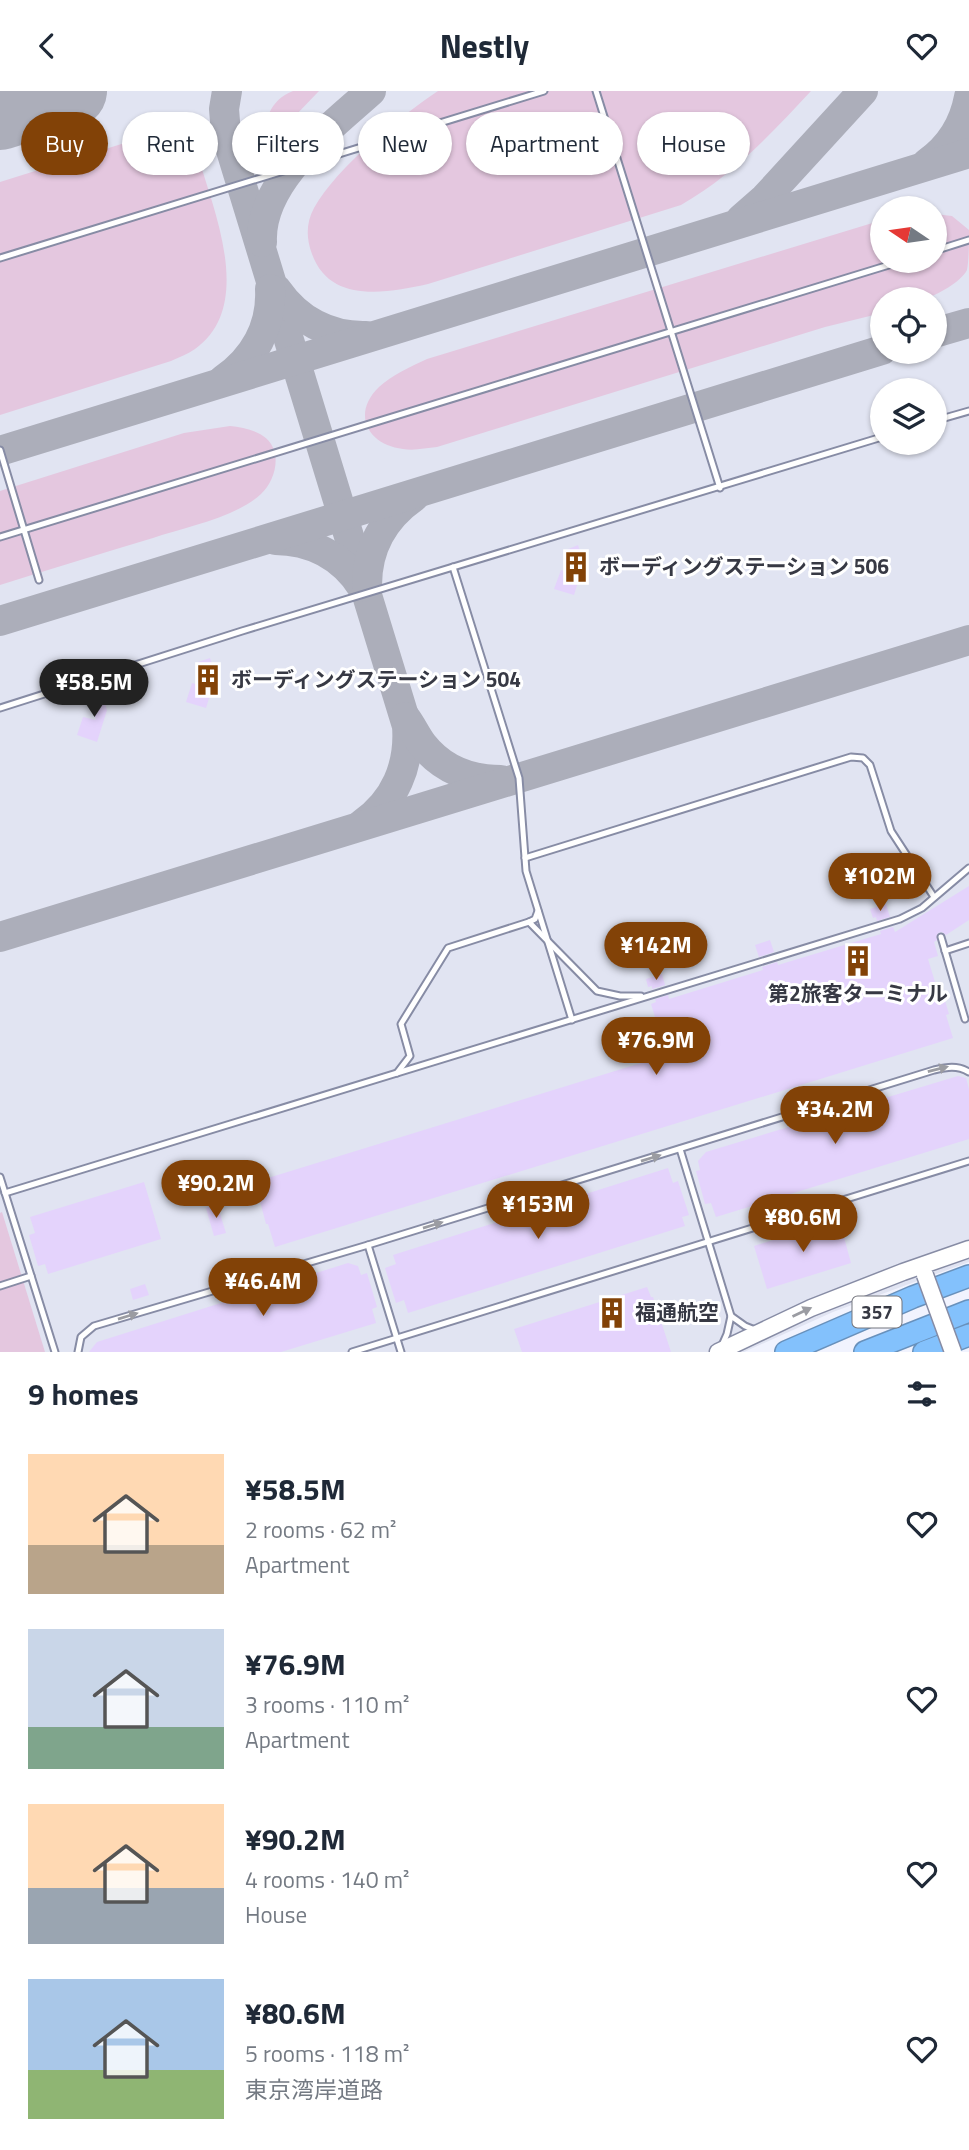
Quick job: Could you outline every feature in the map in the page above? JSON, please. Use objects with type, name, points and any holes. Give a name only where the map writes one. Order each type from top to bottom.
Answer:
[{"type":"highway","name":"357","points":[[786,1352],[969,1276]]},
{"type":"highway","points":[[865,1352],[969,1311]]},
{"type":"highway","points":[[924,1352],[969,1335]]},
{"type":"street","points":[[717,1352],[811,1308],[921,1273],[969,1249]]},
{"type":"street","points":[[921,1273],[947,1352]]},
{"type":"street","points":[[921,1273],[954,1352]]},
{"type":"lane","points":[[0,258],[544,91]]},
{"type":"lane","points":[[596,91],[720,488]]},
{"type":"lane","points":[[947,247],[969,240]]},
{"type":"lane","points":[[0,537],[870,271]]},
{"type":"lane","points":[[947,417],[969,411]]},
{"type":"lane","points":[[0,708],[242,631],[870,441]]},
{"type":"lane","points":[[0,450],[39,580]]},
{"type":"lane","points":[[453,567],[519,778],[526,871],[572,1020]]},
{"type":"lane","points":[[525,858],[858,757],[870,765],[891,831],[934,897]]},
{"type":"lane","points":[[5,1193],[900,919],[924,910],[934,897],[969,868]]},
{"type":"lane","points":[[397,1073],[410,1056],[401,1024],[448,949],[529,922],[535,919],[538,911]]},
{"type":"lane","points":[[529,922],[597,991],[620,996],[648,997]]},
{"type":"lane","points":[[941,937],[964,1019]]},
{"type":"lane","points":[[945,951],[969,943]]},
{"type":"lane","points":[[78,1352],[81,1337],[94,1326],[368,1245],[934,1070],[950,1066],[962,1067],[969,1072]]},
{"type":"lane","points":[[681,1149],[731,1316],[725,1340],[717,1352]]},
{"type":"lane","points":[[352,1352],[969,1161]]},
{"type":"lane","points":[[0,1177],[55,1352]]},
{"type":"lane","points":[[368,1245],[401,1352]]},
{"type":"lane","points":[[0,1286],[31,1276]]},
{"type":"lane","points":[[731,1316],[750,1329],[765,1330]]},
{"type":"shaded area","points":[[0,91],[969,91],[969,1262],[833,1312],[744,1352],[0,1352]]},
{"type":"shaded area","points":[[293,91],[319,91],[299,112],[270,112],[285,95]]},
{"type":"shaded area","points":[[438,91],[811,91],[750,153],[750,112],[637,112],[637,175],[725,175],[681,205],[428,284],[378,292],[346,288],[332,281],[320,270],[310,248],[308,225],[314,208],[325,192],[339,175],[344,175],[344,170],[353,160],[358,156],[358,175],[452,175],[452,112],[409,112]]},
{"type":"shaded area","points":[[122,144],[122,175],[204,175],[225,257],[227,284],[223,309],[213,331],[186,354],[0,415],[0,182],[22,175],[108,175],[108,148]]},
{"type":"shaded area","points":[[947,215],[952,216],[969,230],[967,270],[947,288],[870,287],[870,316],[825,327],[437,447],[411,450],[391,446],[373,435],[367,427],[366,408],[379,387],[395,375],[427,359],[870,224],[870,273],[947,273]]},
{"type":"shaded area","points":[[230,426],[262,435],[274,450],[276,462],[271,480],[265,490],[250,502],[209,521],[0,585],[0,491],[184,433]]},
{"type":"shaded area","points":[[2,1212],[45,1352],[0,1352]]},
{"type":"building","name":"ボーディングステーション 506","points":[[578,545],[584,563],[574,595],[554,589],[561,570],[574,574],[566,550]]},
{"type":"building","name":"ボーディングステーション 504","points":[[210,658],[216,676],[206,708],[186,702],[192,683],[205,687],[198,662]]},
{"type":"building","points":[[101,692],[107,710],[97,742],[77,735],[83,717],[96,720],[89,696]]},
{"type":"building","points":[[969,886],[969,920],[946,935],[938,933],[934,942],[938,956],[928,959],[939,995],[943,994],[953,1038],[275,1247],[255,1182],[667,1055],[651,1004],[656,1002],[655,999],[668,995],[669,999],[763,970],[762,967],[777,962],[778,965],[881,934],[880,931],[893,927],[895,932]]},
{"type":"building","points":[[886,904],[890,917],[877,921],[870,909]]},
{"type":"building","points":[[770,940],[774,952],[759,957],[755,945]]},
{"type":"building","points":[[662,974],[665,985],[652,989],[652,986],[648,987],[646,979]]},
{"type":"building","points":[[958,1076],[966,1078],[969,1089],[969,1139],[716,1217],[711,1203],[705,1204],[696,1171],[700,1170],[698,1161],[706,1152]]},
{"type":"building","points":[[668,1168],[673,1183],[678,1181],[689,1215],[682,1217],[685,1226],[408,1313],[404,1300],[396,1303],[385,1268],[396,1264],[393,1255]]},
{"type":"building","points":[[144,1182],[161,1239],[48,1274],[45,1264],[38,1266],[29,1235],[35,1233],[30,1217]]},
{"type":"building","points":[[217,1204],[226,1233],[214,1236],[206,1208]]},
{"type":"building","points":[[839,1219],[851,1263],[767,1289],[754,1246]]},
{"type":"building","points":[[348,1263],[358,1266],[361,1275],[367,1273],[377,1307],[372,1309],[376,1323],[281,1352],[89,1352],[97,1342]]},
{"type":"building","points":[[145,1284],[149,1295],[133,1300],[130,1289]]},
{"type":"building","name":"福通航空","points":[[647,1287],[653,1297],[671,1352],[522,1352],[514,1329]]},
{"type":"taxiway","points":[[227,91],[224,109],[226,134],[407,726],[406,755],[398,781],[383,805],[362,824]]},
{"type":"taxiway","points":[[262,242],[264,220],[284,177],[318,139],[371,91]]},
{"type":"taxiway","points":[[741,219],[765,198],[863,91]]},
{"type":"taxiway","points":[[927,163],[943,150],[955,134],[969,97]]},
{"type":"taxiway","points":[[0,451],[969,153]]},
{"type":"taxiway","points":[[223,380],[244,362],[259,341],[268,316],[270,289]]},
{"type":"taxiway","points":[[277,290],[295,310],[316,325],[352,336],[366,336]]},
{"type":"taxiway","points":[[947,329],[969,323]]},
{"type":"taxiway","points":[[0,621],[870,354]]},
{"type":"taxiway","points":[[367,585],[370,559],[379,535],[394,514],[414,497]]},
{"type":"taxiway","points":[[275,540],[301,543],[324,552],[345,567],[362,587]]},
{"type":"taxiway","points":[[0,937],[969,640]]},
{"type":"taxiway","points":[[405,717],[423,745],[448,767],[478,778],[501,780]]},
{"type":"runway","points":[[0,113],[70,91]]},
{"type":"place","name":"ボーディングステーション 506","points":[[576,567]]},
{"type":"place","name":"ボーディングステーション 504","points":[[208,680]]},
{"type":"place","name":"第2旅客ターミナル","points":[[858,961]]},
{"type":"place","name":"福通航空","points":[[612,1313]]}]
